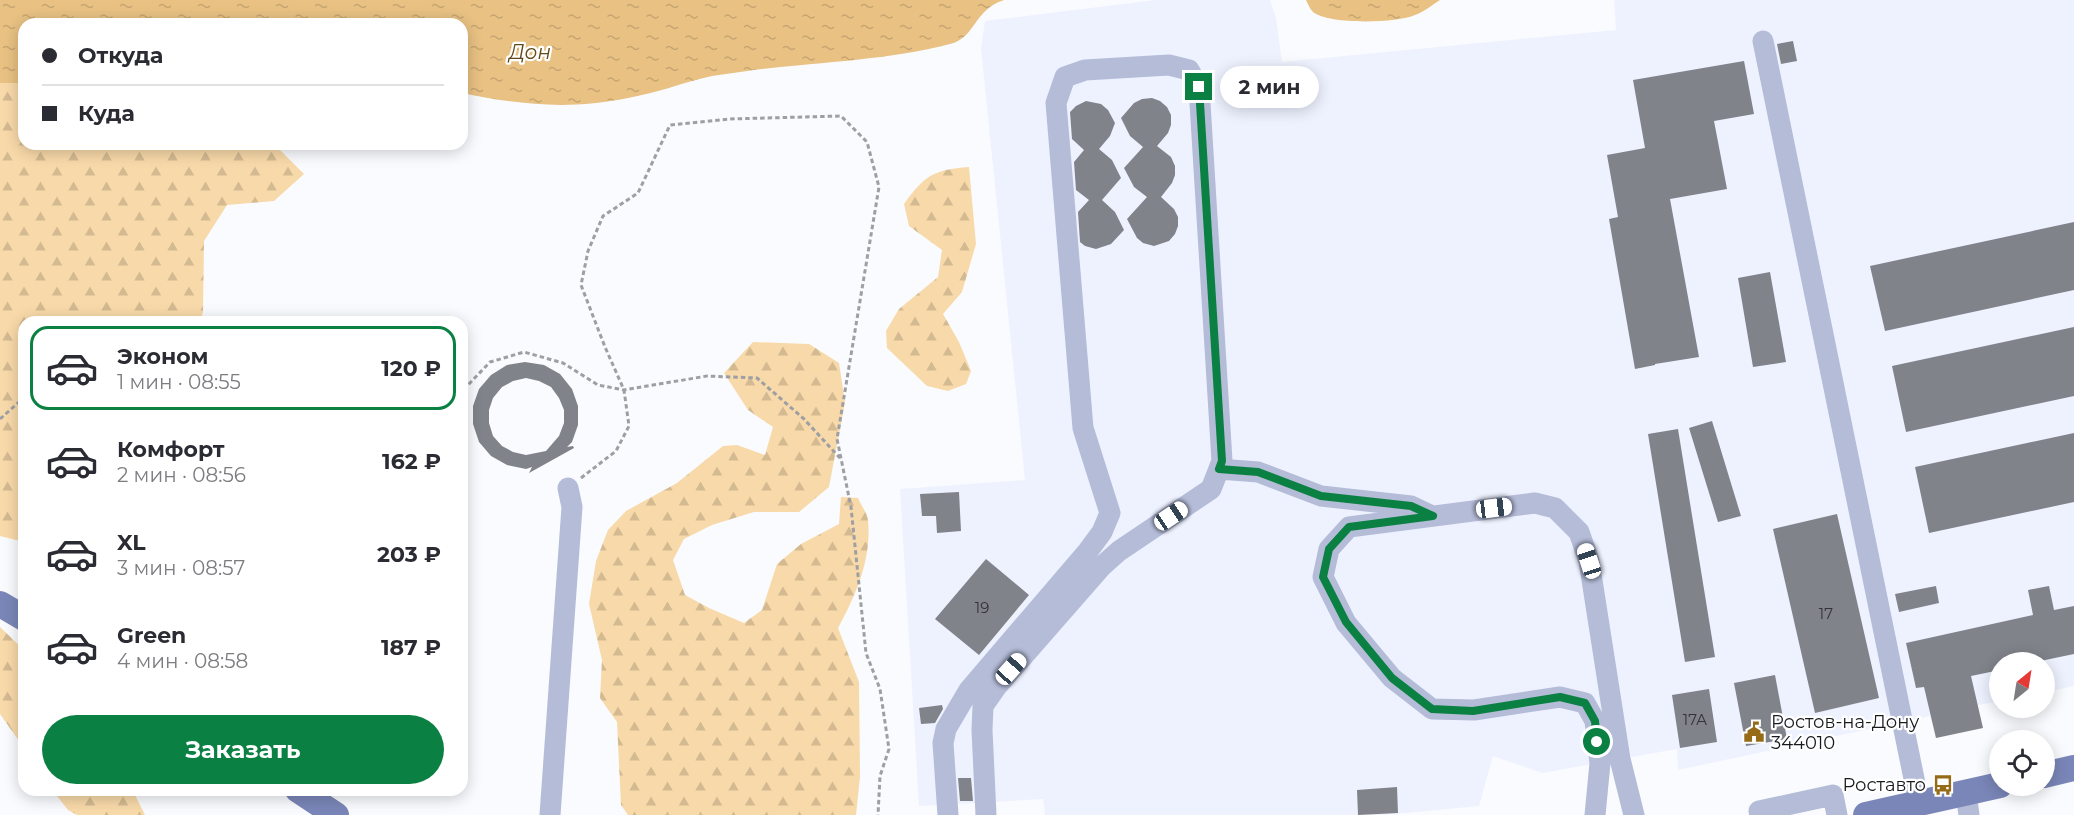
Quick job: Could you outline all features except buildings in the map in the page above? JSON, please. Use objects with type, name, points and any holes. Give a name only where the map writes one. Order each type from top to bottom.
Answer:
[{"type":"main road","points":[[0,604],[18,614]]},
{"type":"main road","points":[[2055,772],[2074,768]]},
{"type":"main road","points":[[1866,815],[1919,804],[1967,804],[1989,791]]},
{"type":"main road","points":[[307,796],[336,815]]},
{"type":"street","points":[[1762,41],[1919,804]]},
{"type":"street","points":[[948,815],[943,743],[946,729],[969,690],[1088,551],[1102,532],[1110,513],[1083,428],[1056,103],[1065,76],[1085,70],[1169,65],[1189,70],[1199,87],[1222,461],[1211,489],[1119,551],[1101,567],[996,686],[982,706],[986,815]]},
{"type":"street","points":[[1219,469],[1258,472],[1321,496],[1411,506],[1433,516]]},
{"type":"street","points":[[550,815],[572,507],[568,488]]},
{"type":"street","points":[[1595,815],[1599,763],[1595,721],[1585,703],[1560,697],[1473,711],[1432,709],[1392,678],[1346,622],[1323,577],[1329,549],[1349,527],[1534,503],[1555,508],[1579,532],[1589,561],[1620,759],[1634,815]]},
{"type":"street","points":[[1760,815],[1760,811],[1833,795],[1837,815]]},
{"type":"path","points":[[568,488],[616,451],[629,426],[624,390],[581,285],[588,251],[603,216],[638,193],[669,125],[729,119],[842,116],[867,142],[879,187],[837,439],[851,507],[866,653],[880,689],[889,749],[880,776],[878,815]]},
{"type":"path","points":[[468,385],[490,362],[524,352],[563,363],[598,385],[624,390],[707,376],[757,378],[804,419],[841,460]]},
{"type":"path","points":[[0,419],[18,403]]},
{"type":"shaded area","points":[[1155,0],[1270,0],[1276,18],[1282,62],[1616,30],[1614,0],[2074,0],[2074,686],[2055,690],[2055,652],[1989,652],[1989,703],[1974,706],[1976,727],[1936,738],[1930,716],[1678,770],[1677,749],[1542,773],[1493,756],[1479,806],[1384,815],[1045,815],[1043,799],[919,806],[900,489],[1025,480],[981,48],[985,21]]},
{"type":"green space","points":[[0,83],[18,83],[18,150],[280,150],[304,174],[274,201],[227,205],[204,241],[202,316],[18,316],[18,540],[0,536]]},
{"type":"green space","points":[[969,167],[976,244],[962,292],[943,314],[959,342],[971,371],[966,384],[948,391],[927,386],[887,348],[886,331],[899,309],[938,277],[942,250],[909,226],[904,204],[924,180],[938,172]]},
{"type":"green space","points":[[753,342],[809,344],[839,363],[845,402],[829,487],[799,512],[754,512],[712,525],[684,539],[673,560],[685,595],[744,623],[762,610],[777,564],[801,544],[839,524],[841,497],[858,498],[868,520],[868,548],[851,603],[838,628],[859,682],[860,777],[856,815],[628,815],[621,805],[617,722],[600,698],[602,660],[589,604],[596,561],[608,530],[626,511],[677,483],[723,446],[737,445],[765,455],[773,427],[748,410],[724,373]]},
{"type":"green space","points":[[0,627],[18,644],[18,740],[0,714]]},
{"type":"green space","points":[[57,796],[136,796],[145,815],[77,815],[68,810]]},
{"type":"water","name":"Дон","points":[[0,0],[1004,0],[986,10],[959,41],[926,50],[875,58],[716,75],[628,98],[585,104],[524,103],[468,94],[468,18],[18,18],[18,83],[0,83]]},
{"type":"water","points":[[1306,0],[1440,0],[1422,12],[1406,18],[1348,21],[1321,16],[1313,12]]},
{"type":"place","name":"Ростов-на-Дону 344010","points":[[1754,732]]},
{"type":"place","name":"Роставто","points":[[1943,785]]},
{"type":"route","points":[[1199,87],[1222,461],[1219,469],[1258,472],[1321,496],[1411,506],[1433,516],[1349,527],[1329,549],[1323,577],[1346,622],[1392,678],[1432,709],[1473,711],[1560,697],[1585,703],[1595,721],[1597,742]]}]
